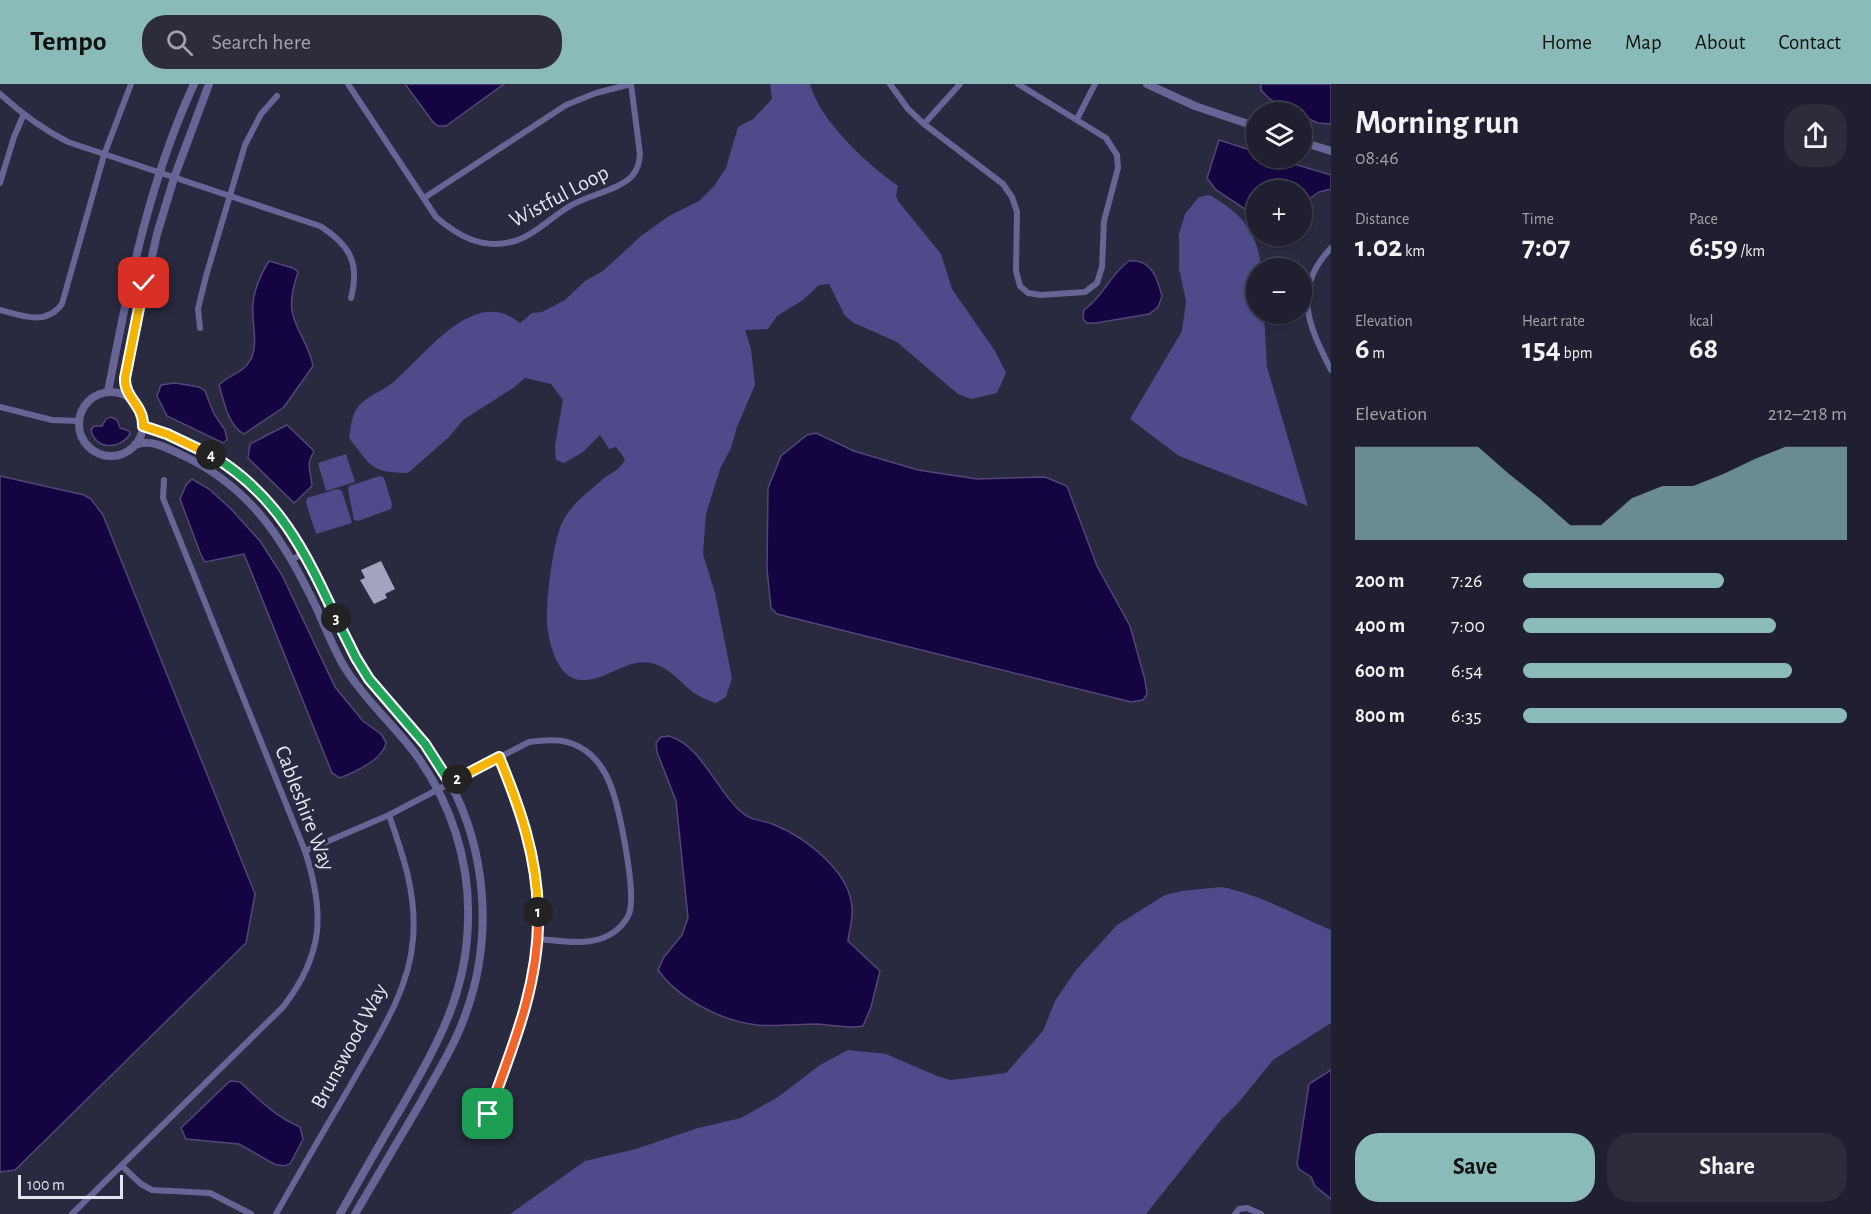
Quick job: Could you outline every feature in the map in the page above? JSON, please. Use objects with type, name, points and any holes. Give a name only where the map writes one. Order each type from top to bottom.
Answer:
[{"type":"street","points":[[0,310],[36,319],[52,313],[62,304],[104,155],[131,84]]},
{"type":"street","points":[[108,392],[135,258],[160,173],[194,84]]},
{"type":"street","points":[[135,445],[143,426],[142,413],[125,390],[134,329],[157,234],[174,178],[209,84]]},
{"type":"street","name":"Wistful Loop","points":[[348,84],[436,217],[455,233],[472,241],[494,243],[512,242],[571,205],[620,185],[633,175],[639,165],[631,84]]},
{"type":"street","points":[[424,198],[566,105],[596,93],[631,84]]},
{"type":"street","points":[[890,84],[908,110],[1003,184],[1012,197],[1017,212],[1016,271],[1020,286],[1028,293],[1041,295],[1085,292],[1097,283],[1102,267],[1104,221],[1118,168],[1117,155],[1106,138],[1018,84]]},
{"type":"street","points":[[924,124],[960,84]]},
{"type":"street","points":[[1077,119],[1095,84]]},
{"type":"street","points":[[1147,84],[1195,106],[1246,122]]},
{"type":"street","points":[[0,94],[23,116],[68,142],[320,226],[334,235],[349,252],[355,268],[355,282],[351,298]]},
{"type":"street","points":[[200,328],[198,309],[245,145],[261,114],[277,96]]},
{"type":"street","points":[[0,183],[23,116]]},
{"type":"street","points":[[1312,145],[1331,152]]},
{"type":"street","points":[[1331,248],[1316,268],[1309,288],[1306,311],[1312,332],[1331,370]]},
{"type":"street","points":[[129,396],[108,392],[97,395],[87,402],[79,421],[83,440],[99,454],[118,455],[145,442],[162,446],[196,462],[220,478],[243,496],[263,517],[292,559],[344,665],[367,700],[415,753],[437,789],[458,841],[467,889],[468,918],[463,974],[453,1008],[436,1046],[339,1214]]},
{"type":"street","points":[[0,407],[52,420],[79,421]]},
{"type":"street","points":[[143,426],[187,442],[227,465],[275,508],[306,553],[356,658],[384,699],[425,744],[450,783],[471,837],[482,889],[483,920],[476,980],[467,1012],[446,1059],[356,1214]]},
{"type":"street","name":"Cableshire Way","points":[[72,1214],[283,1007],[303,979],[313,956],[319,927],[318,897],[305,851],[163,498],[164,480]]},
{"type":"street","points":[[292,559],[306,553]]},
{"type":"street","points":[[305,851],[389,815],[529,742],[549,739],[570,742],[588,752],[602,767],[610,784],[627,858],[631,899],[629,913],[623,924],[610,935],[580,942],[539,939]]},
{"type":"street","points":[[488,1114],[518,1033],[532,982],[539,939],[538,897],[533,853],[523,816],[499,757]]},
{"type":"street","name":"Brunswood Way","points":[[276,1214],[385,1023],[405,977],[413,939],[412,894],[405,859],[389,815]]},
{"type":"street","points":[[122,1166],[141,1184],[152,1190],[210,1193],[251,1214]]},
{"type":"street","points":[[1235,1214],[1239,1209],[1247,1208],[1261,1214]]},
{"type":"shaded area","points":[[405,84],[504,84],[446,126],[438,126]]},
{"type":"shaded area","points":[[770,84],[810,84],[823,112],[846,141],[898,186],[896,196],[898,201],[941,254],[952,289],[995,351],[1006,373],[997,393],[971,399],[958,394],[897,342],[854,323],[845,316],[829,284],[819,285],[803,300],[777,316],[768,329],[745,330],[751,349],[755,385],[737,427],[731,448],[720,469],[706,514],[703,554],[715,593],[732,678],[726,697],[716,703],[703,698],[665,668],[651,663],[633,664],[590,680],[573,678],[566,673],[555,658],[548,630],[548,600],[553,557],[562,523],[570,510],[585,494],[623,463],[625,459],[616,447],[609,449],[600,435],[583,452],[564,463],[556,460],[555,445],[563,400],[551,384],[525,378],[463,420],[449,437],[408,473],[386,471],[368,462],[349,438],[353,418],[361,403],[391,384],[450,329],[467,318],[485,312],[502,313],[520,323],[532,313],[542,312],[565,300],[585,281],[603,271],[641,236],[669,216],[699,201],[714,186],[726,168],[738,127],[753,119],[772,99]]},
{"type":"shaded area","points":[[1261,84],[1331,84],[1331,124],[1312,120],[1312,102],[1274,102],[1261,90]]},
{"type":"shaded area","points":[[1219,140],[1246,149],[1246,168],[1308,168],[1331,175],[1331,189],[1319,192],[1312,197],[1312,180],[1246,180],[1246,210],[1216,190],[1207,178]]},
{"type":"shaded area","points":[[1209,195],[1239,216],[1246,225],[1246,246],[1256,246],[1259,258],[1246,258],[1246,324],[1265,324],[1267,367],[1308,506],[1179,456],[1130,419],[1182,331],[1186,301],[1179,269],[1179,234],[1185,214],[1199,197]]},
{"type":"shaded area","points":[[269,261],[293,268],[298,272],[292,296],[292,311],[313,366],[284,407],[244,434],[230,419],[219,385],[244,368],[251,359],[255,338],[253,311],[255,292]]},
{"type":"shaded area","points":[[1129,261],[1143,263],[1152,271],[1162,296],[1158,307],[1149,314],[1087,323],[1083,319],[1084,310]]},
{"type":"shaded area","points":[[175,383],[199,387],[205,391],[214,414],[225,430],[227,440],[223,443],[167,416],[157,396],[161,385]]},
{"type":"shaded area","points":[[111,417],[117,420],[120,428],[129,431],[130,434],[120,443],[108,446],[97,441],[91,430],[94,426],[102,426],[106,419]]},
{"type":"shaded area","points":[[287,425],[314,451],[309,465],[312,486],[294,503],[248,458],[250,444]]},
{"type":"shaded area","points":[[816,433],[854,451],[918,470],[977,479],[1045,477],[1067,486],[1097,566],[1130,626],[1145,680],[1147,694],[1143,700],[1131,702],[777,614],[771,608],[767,569],[768,488],[781,456],[807,435]]},
{"type":"shaded area","points":[[346,454],[355,482],[326,491],[318,463]]},
{"type":"shaded area","points":[[0,476],[84,495],[91,499],[103,515],[255,894],[246,943],[15,1170],[0,1172]]},
{"type":"shaded area","points":[[380,476],[384,478],[392,504],[391,509],[358,521],[354,520],[349,486]]},
{"type":"shaded area","points":[[192,479],[209,489],[231,509],[260,541],[282,575],[335,687],[363,721],[381,734],[386,742],[380,754],[368,764],[340,778],[332,773],[244,554],[205,562],[201,555],[180,499],[186,485]]},
{"type":"shaded area","points":[[337,489],[342,491],[352,523],[316,534],[306,503],[307,498]]},
{"type":"shaded area","points":[[669,736],[690,748],[730,800],[743,813],[775,825],[800,838],[825,858],[844,882],[850,895],[852,909],[848,941],[880,971],[871,1007],[863,1026],[817,1024],[764,1026],[743,1023],[715,1013],[689,999],[667,981],[658,970],[664,957],[682,935],[688,918],[676,801],[657,752],[656,743],[661,737]]},
{"type":"shaded area","points":[[1221,887],[1263,900],[1331,930],[1331,1023],[1273,1060],[1239,1102],[1220,1121],[1146,1214],[510,1214],[585,1161],[636,1149],[698,1128],[741,1118],[778,1097],[820,1065],[848,1050],[886,1054],[951,1080],[1006,1073],[1043,1031],[1055,1001],[1076,970],[1117,925],[1165,895]]},
{"type":"shaded area","points":[[1331,1070],[1331,1199],[1315,1186],[1311,1177],[1299,1169],[1297,1164],[1309,1084]]},
{"type":"shaded area","points":[[230,1081],[240,1082],[275,1113],[300,1127],[303,1139],[290,1164],[284,1166],[274,1164],[239,1144],[186,1139],[181,1128]]},
{"type":"building","points":[[381,561],[395,589],[385,594],[387,598],[374,604],[360,580],[365,578],[361,570]]},
{"type":"route","points":[[144,283],[124,382],[126,393],[142,413],[143,426],[187,442],[216,458],[252,486],[275,508],[306,553],[356,658],[369,679],[384,699],[411,726],[450,783],[499,757],[523,816],[533,853],[538,897],[539,939],[532,982],[518,1033],[488,1114]]}]
